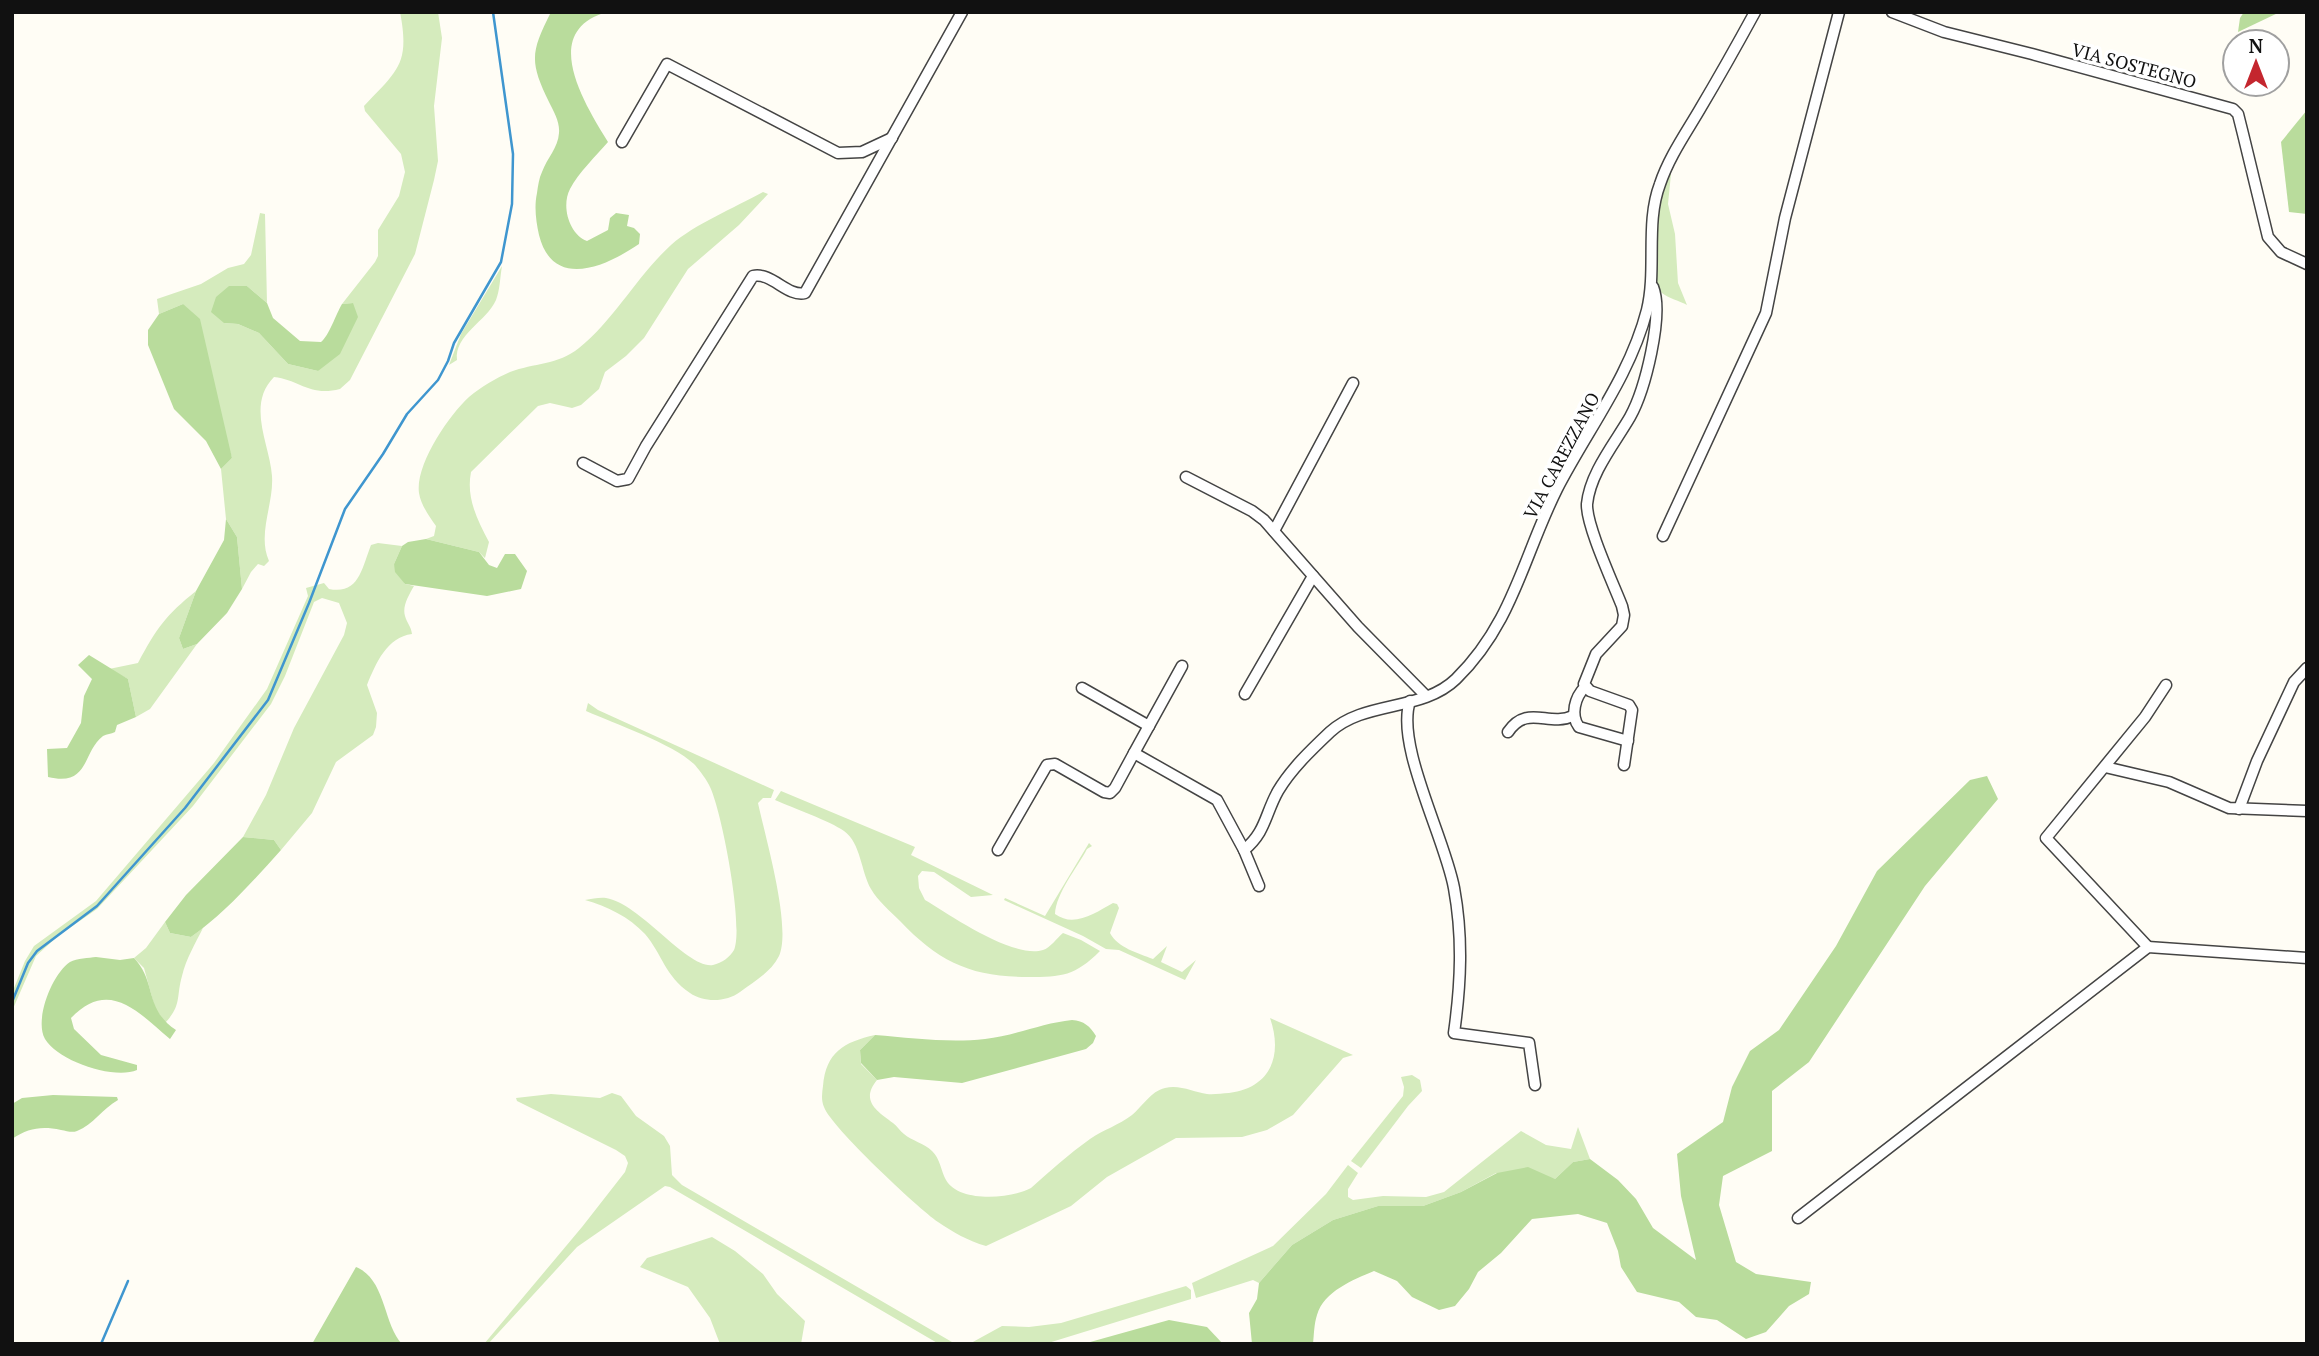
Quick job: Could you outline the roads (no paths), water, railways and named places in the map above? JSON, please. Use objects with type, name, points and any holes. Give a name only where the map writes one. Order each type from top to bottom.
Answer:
[{"type":"street","points":[[583,463],[617,481],[628,479],[751,278],[764,276],[798,294],[807,291],[962,12]]},
{"type":"street","name":"VIA CAREZZANO","points":[[1244,850],[1260,834],[1281,786],[1298,764],[1330,732],[1356,717],[1444,688],[1456,679],[1485,646],[1504,617],[1554,495],[1626,369],[1642,326],[1651,283],[1653,216],[1660,182],[1755,12]]},
{"type":"street","points":[[1663,536],[1760,331],[1785,218],[1839,12]]},
{"type":"street","name":"VIA SOSTEGNO","points":[[1892,12],[1944,33],[2234,109],[2238,114],[2268,237],[2281,252],[2307,264]]},
{"type":"street","points":[[622,142],[667,64],[838,153],[862,152],[892,138]]},
{"type":"street","points":[[1624,765],[1632,716],[1629,705],[1585,687],[1584,679],[1596,654],[1620,629],[1624,621],[1622,606],[1589,521],[1587,505],[1595,480],[1642,389],[1658,313],[1651,283]]},
{"type":"street","points":[[1274,531],[1353,383]]},
{"type":"street","points":[[1186,477],[1252,511],[1274,531],[1363,633],[1426,696]]},
{"type":"street","points":[[1245,694],[1313,576]]},
{"type":"street","points":[[998,849],[1047,765],[1055,765],[1110,793],[1182,666]]},
{"type":"street","points":[[2239,809],[2256,761],[2294,682],[2307,668]]},
{"type":"street","points":[[2148,947],[2046,838],[2151,709],[2166,685]]},
{"type":"street","points":[[1585,687],[1580,692],[1573,716],[1579,727],[1628,741]]},
{"type":"street","points":[[1082,688],[1149,726]]},
{"type":"street","points":[[1410,701],[1406,718],[1409,743],[1447,861],[1457,906],[1461,984],[1454,1033],[1529,1043],[1535,1085]]},
{"type":"street","points":[[1508,732],[1519,720],[1529,716],[1558,720],[1573,716]]},
{"type":"street","points":[[1134,754],[1215,798],[1244,850],[1259,886]]},
{"type":"street","points":[[2105,767],[2169,782],[2218,804],[2239,809],[2307,811]]},
{"type":"street","points":[[1798,1218],[2148,947],[2307,958]]},
{"type":"waterway","points":[[12,1002],[28,963],[37,951],[97,906],[185,808],[268,700],[345,509],[407,414],[438,380],[454,343],[501,262],[512,204],[513,154],[493,12]]},
{"type":"waterway","points":[[101,1344],[128,1281]]}]
